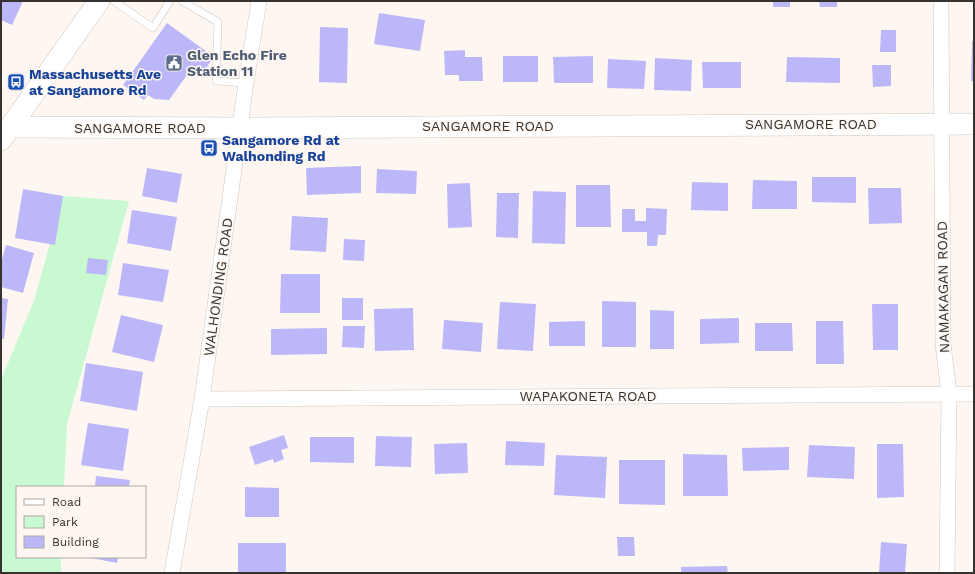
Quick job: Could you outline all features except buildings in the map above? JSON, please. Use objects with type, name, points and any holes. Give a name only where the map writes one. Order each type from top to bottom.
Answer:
[{"type":"street","points":[[4,132],[100,1]]},
{"type":"street","name":"WALHONDING ROAD","points":[[172,573],[202,399],[246,83],[259,1]]},
{"type":"street","name":"NAMAKAGAN ROAD","points":[[941,1],[943,344],[949,394],[947,573]]},
{"type":"street","name":"SANGAMORE ROAD","points":[[4,132],[240,128],[974,124]]},
{"type":"street","name":"WAPAKONETA ROAD","points":[[202,399],[974,394]]},
{"type":"lane","points":[[114,1],[153,28],[170,1]]},
{"type":"lane","points":[[182,1],[218,22],[216,81],[246,83]]},
{"type":"green space","points":[[63,196],[129,201],[67,424],[64,486],[16,486],[16,558],[61,558],[61,573],[1,573],[1,380],[35,298]]},
{"type":"place","name":"Glen Echo Fire Station 11","points":[[174,63]]},
{"type":"place","name":"Massachusetts Ave at Sangamore Rd","points":[[16,82]]},
{"type":"place","name":"Sangamore Rd at Walhonding Rd","points":[[209,148]]}]
